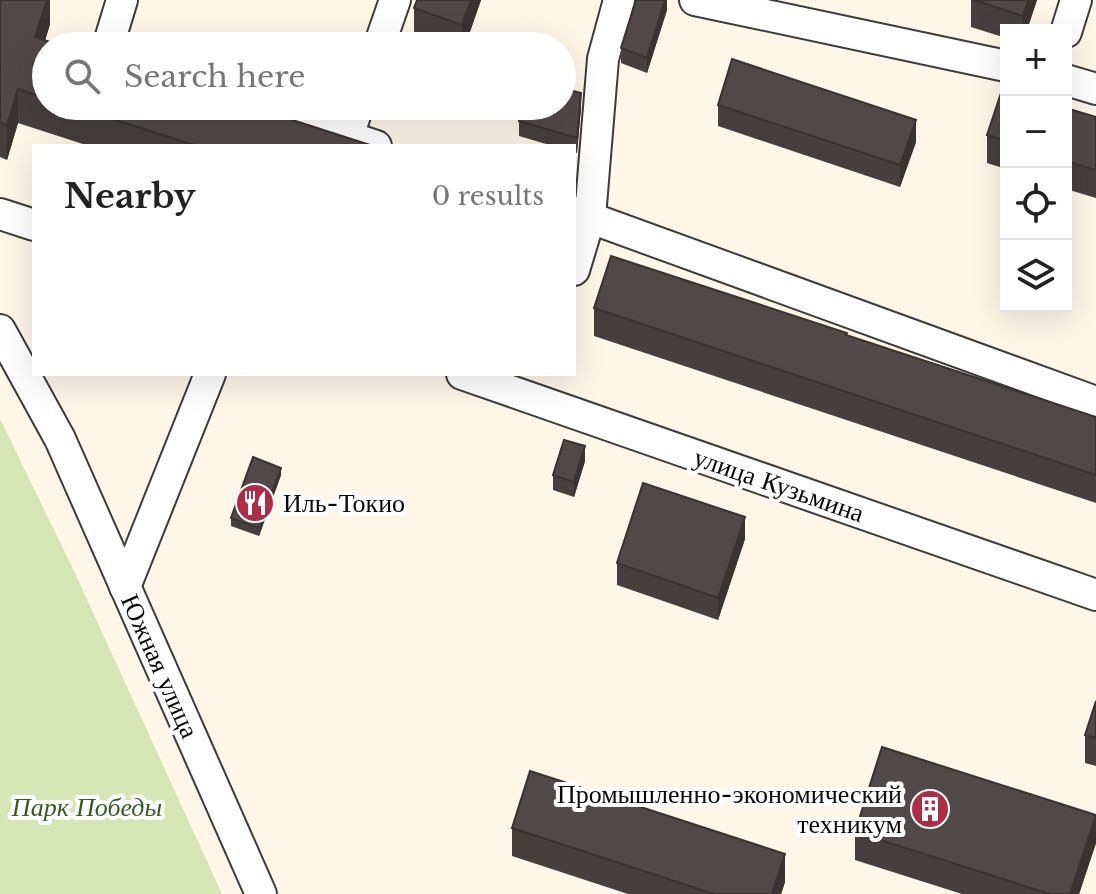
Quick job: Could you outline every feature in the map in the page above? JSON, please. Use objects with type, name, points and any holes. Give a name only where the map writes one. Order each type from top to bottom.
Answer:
[{"type":"street","points":[[112,32],[122,0]]},
{"type":"street","points":[[384,32],[395,0]]},
{"type":"street","points":[[576,256],[603,59],[619,0]]},
{"type":"street","points":[[695,0],[1000,65]]},
{"type":"street","points":[[1068,24],[1076,0]]},
{"type":"street","points":[[1072,82],[1096,89]]},
{"type":"street","points":[[298,120],[362,141],[360,120]]},
{"type":"street","points":[[0,214],[32,224]]},
{"type":"street","points":[[582,215],[1096,402]]},
{"type":"street","name":"Южная улица","points":[[0,330],[60,439],[261,894]]},
{"type":"street","points":[[125,587],[209,376]]},
{"type":"street","name":"улица Кузьмина","points":[[474,376],[540,387],[1096,595]]},
{"type":"green space","name":"Парк Победы","points":[[0,419],[73,569],[222,894],[0,894]]},
{"type":"building","points":[[0,0],[47,0],[37,32],[32,32],[32,94],[18,89],[7,125],[0,123]]},
{"type":"building","points":[[417,0],[471,0],[462,25],[414,8]]},
{"type":"building","points":[[636,0],[665,0],[647,58],[621,48]]},
{"type":"building","points":[[974,0],[1028,0],[1023,16]]},
{"type":"building","points":[[732,59],[916,120],[900,165],[718,105]]},
{"type":"building","points":[[576,92],[581,93],[577,138],[519,121],[576,120]]},
{"type":"building","points":[[1000,96],[1000,139],[987,135]]},
{"type":"building","points":[[1072,110],[1096,117],[1096,170],[1072,163]]},
{"type":"building","points":[[116,120],[292,120],[367,144],[191,144]]},
{"type":"building","points":[[611,256],[1096,417],[1096,475],[594,308]]},
{"type":"building","points":[[564,440],[585,446],[574,482],[553,475]]},
{"type":"building","points":[[253,457],[281,468],[259,528],[231,518]]},
{"type":"building","points":[[643,483],[745,517],[718,598],[617,563]]},
{"type":"building","points":[[1096,701],[1096,738],[1085,735]]},
{"type":"building","name":"Промышленно-экономический техникум","points":[[882,747],[1096,815],[1070,894],[1050,894],[855,832]]},
{"type":"building","points":[[530,771],[785,854],[772,894],[714,894],[512,828]]},
{"type":"place","name":"Иль-Токио","points":[[255,503]]},
{"type":"place","name":"Промышленно-экономический техникум","points":[[930,809]]}]
